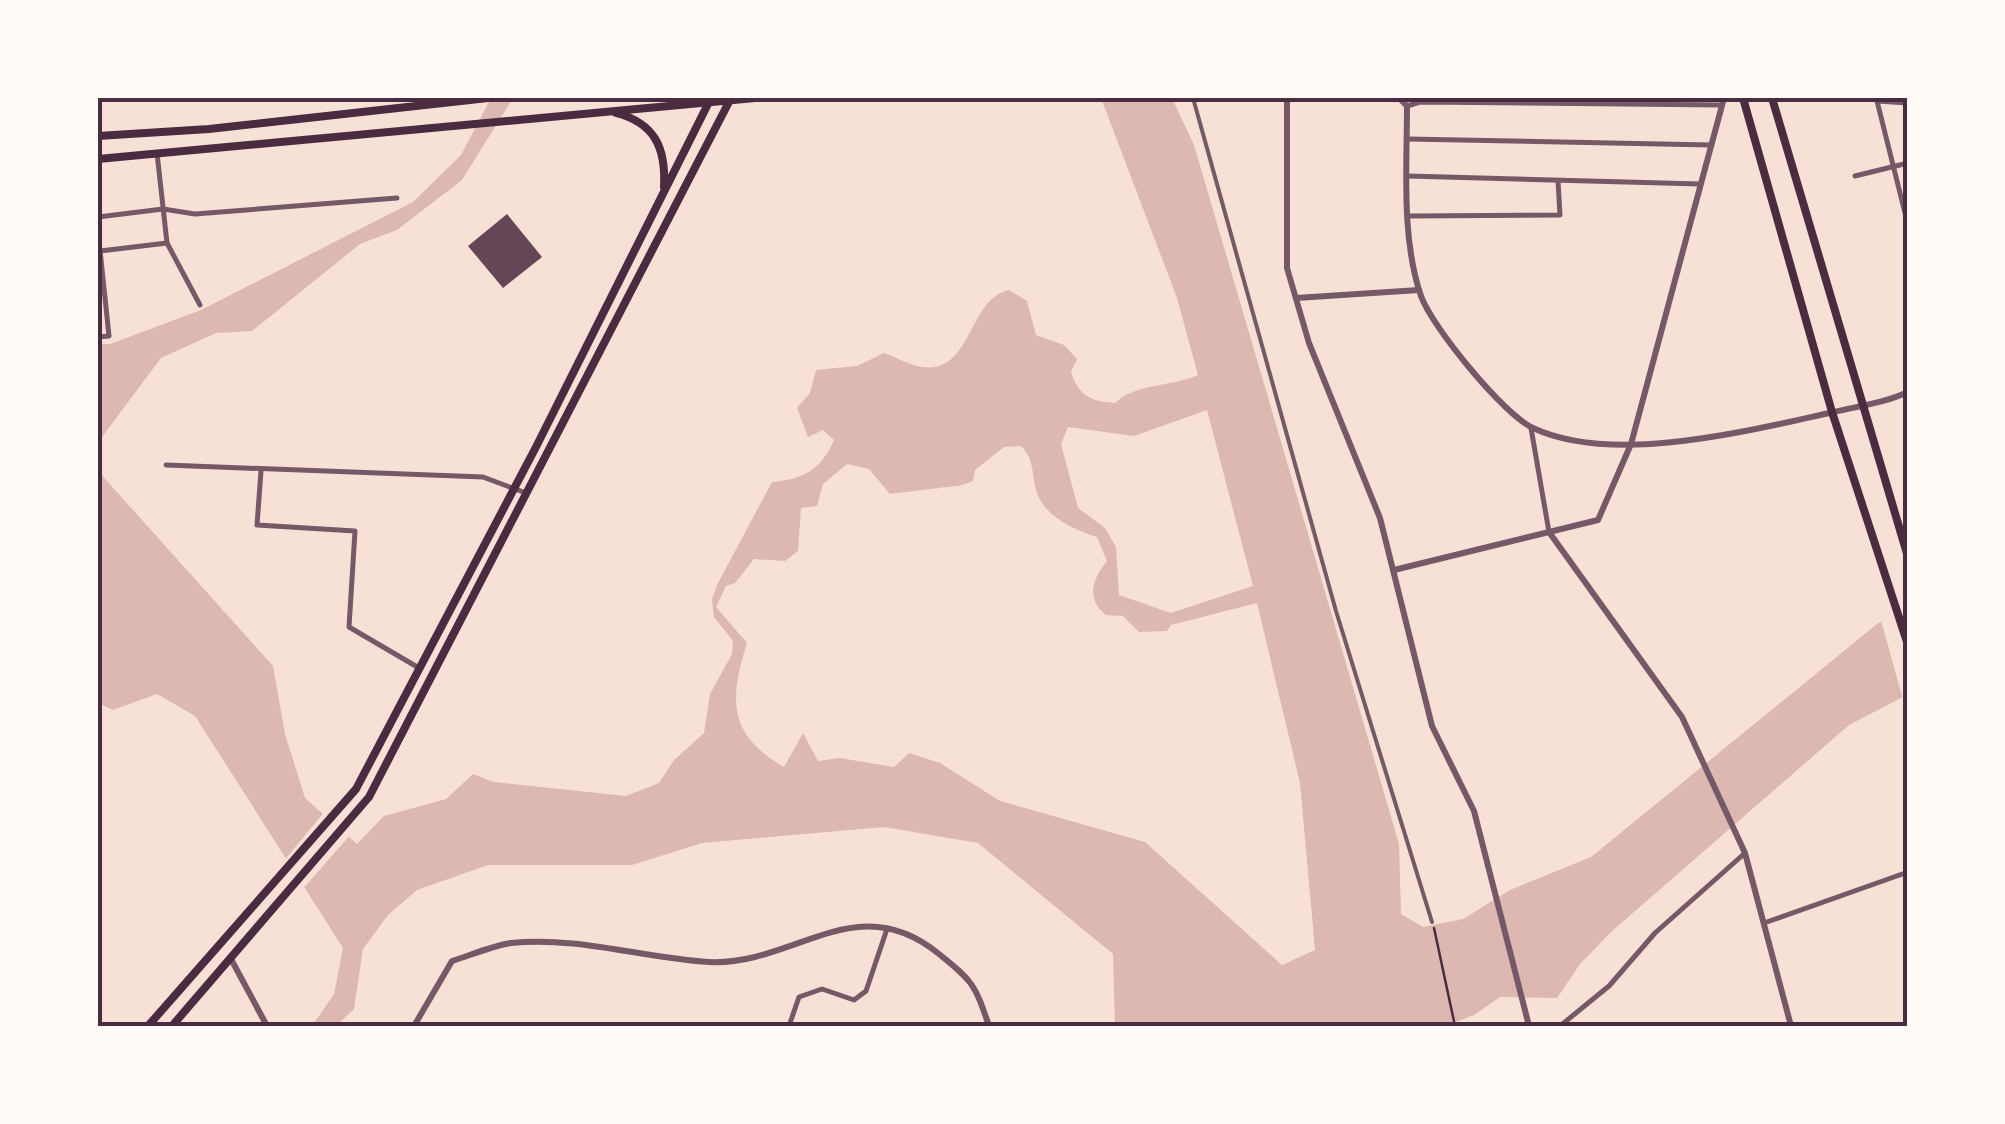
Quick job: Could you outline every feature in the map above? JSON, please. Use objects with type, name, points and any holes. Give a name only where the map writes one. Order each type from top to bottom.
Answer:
[{"type":"main road","points":[[98,136],[209,129],[488,98]]},
{"type":"main road","points":[[98,158],[469,126],[710,98],[755,98]]},
{"type":"main road","points":[[148,1026],[356,789],[514,488],[710,98]]},
{"type":"main road","points":[[1743,98],[1744,114],[1832,412],[1908,645]]},
{"type":"main road","points":[[1772,98],[1794,185],[1908,556]]},
{"type":"main road","points":[[172,1026],[369,797],[731,99]]},
{"type":"main road","points":[[606,110],[637,118],[655,134],[664,159],[663,192]]},
{"type":"street","points":[[1193,98],[1336,611],[1432,922]]},
{"type":"street","points":[[1287,98],[1287,268],[1310,343],[1361,462],[1394,570],[1432,726],[1474,810],[1529,1026]]},
{"type":"street","points":[[1399,98],[1407,106],[1412,269],[1419,290],[1437,328],[1472,372],[1531,428],[1573,438],[1631,444],[1719,438],[1864,406],[1908,392]]},
{"type":"street","points":[[1394,570],[1598,520],[1631,444],[1723,101],[1420,102],[1407,106]]},
{"type":"street","points":[[1908,103],[1877,101],[1908,225]]},
{"type":"street","points":[[1407,139],[1711,146]]},
{"type":"street","points":[[157,153],[167,244],[200,306]]},
{"type":"street","points":[[1855,176],[1908,163]]},
{"type":"street","points":[[1408,176],[1701,184]]},
{"type":"street","points":[[1410,216],[1560,215],[1558,182]]},
{"type":"street","points":[[98,217],[163,209],[195,214],[397,198]]},
{"type":"street","points":[[98,232],[109,336],[98,337]]},
{"type":"street","points":[[98,252],[167,244]]},
{"type":"street","points":[[1296,298],[1419,290]]},
{"type":"street","points":[[1531,428],[1549,532],[1682,716],[1746,853],[1791,1026]]},
{"type":"street","points":[[166,464],[260,471],[483,477],[526,494]]},
{"type":"street","points":[[260,471],[257,525],[355,531],[350,626],[419,668]]},
{"type":"street","points":[[1560,1026],[1609,986],[1655,933],[1746,853]]},
{"type":"street","points":[[1764,923],[1908,872]]},
{"type":"street","points":[[414,1026],[452,961],[510,944],[589,946],[708,962],[751,961],[856,924],[920,938],[975,983],[989,1026]]},
{"type":"street","points":[[789,1026],[799,997],[822,988],[854,1000],[866,991],[887,928]]},
{"type":"street","points":[[231,960],[268,1026]]},
{"type":"path","points":[[1432,922],[1455,1026]]},
{"type":"shaded area","points":[[491,98],[513,98],[462,180],[397,230],[360,244],[252,331],[216,333],[161,358],[102,437],[98,454],[98,344],[110,344],[201,310],[413,202],[461,155]]},
{"type":"shaded area","points":[[1101,98],[1172,98],[1194,145],[1399,844],[1401,914],[1423,927],[1463,919],[1510,890],[1591,857],[1877,624],[1907,607],[1907,695],[1849,725],[1611,932],[1580,964],[1557,998],[1500,997],[1474,1015],[1446,1026],[1115,1026],[1113,954],[978,843],[884,827],[702,843],[632,865],[488,865],[417,890],[388,915],[363,949],[354,1009],[336,1026],[312,1026],[334,994],[343,948],[195,716],[157,694],[113,710],[98,703],[98,471],[273,666],[285,734],[305,798],[357,844],[384,816],[446,799],[473,774],[493,782],[626,796],[659,783],[674,760],[704,733],[710,694],[732,654],[733,641],[714,617],[712,599],[718,583],[772,482],[810,471],[834,440],[823,430],[808,437],[797,408],[810,393],[816,370],[857,366],[884,353],[917,366],[939,366],[961,348],[995,296],[1009,290],[1027,301],[1036,335],[1064,345],[1077,359],[1071,372],[1082,392],[1092,399],[1115,403],[1133,392],[1198,375],[1177,298]],"holes":[[[1207,410],[1253,586],[1171,613],[1119,595],[1116,547],[1105,528],[1078,508],[1061,444],[1068,427],[1134,436]],[[1021,446],[1031,462],[1036,490],[1045,507],[1069,526],[1097,537],[1107,561],[1095,581],[1093,595],[1106,615],[1123,616],[1139,632],[1167,631],[1171,625],[1257,603],[1300,783],[1315,950],[1282,965],[1145,842],[1000,801],[940,763],[909,753],[894,767],[840,758],[818,761],[803,733],[784,767],[766,755],[743,729],[736,699],[747,643],[716,607],[726,586],[735,583],[754,559],[785,561],[798,551],[801,508],[817,506],[823,484],[847,464],[869,469],[890,494],[963,485],[973,481],[975,470],[1004,447]]]},
{"type":"pier","points":[[1908,602],[1908,701],[1904,703],[1880,617]]},
{"type":"pier","points":[[326,810],[352,833],[301,891],[283,862]]},
{"type":"building","points":[[507,214],[542,257],[503,288],[468,246]]}]
